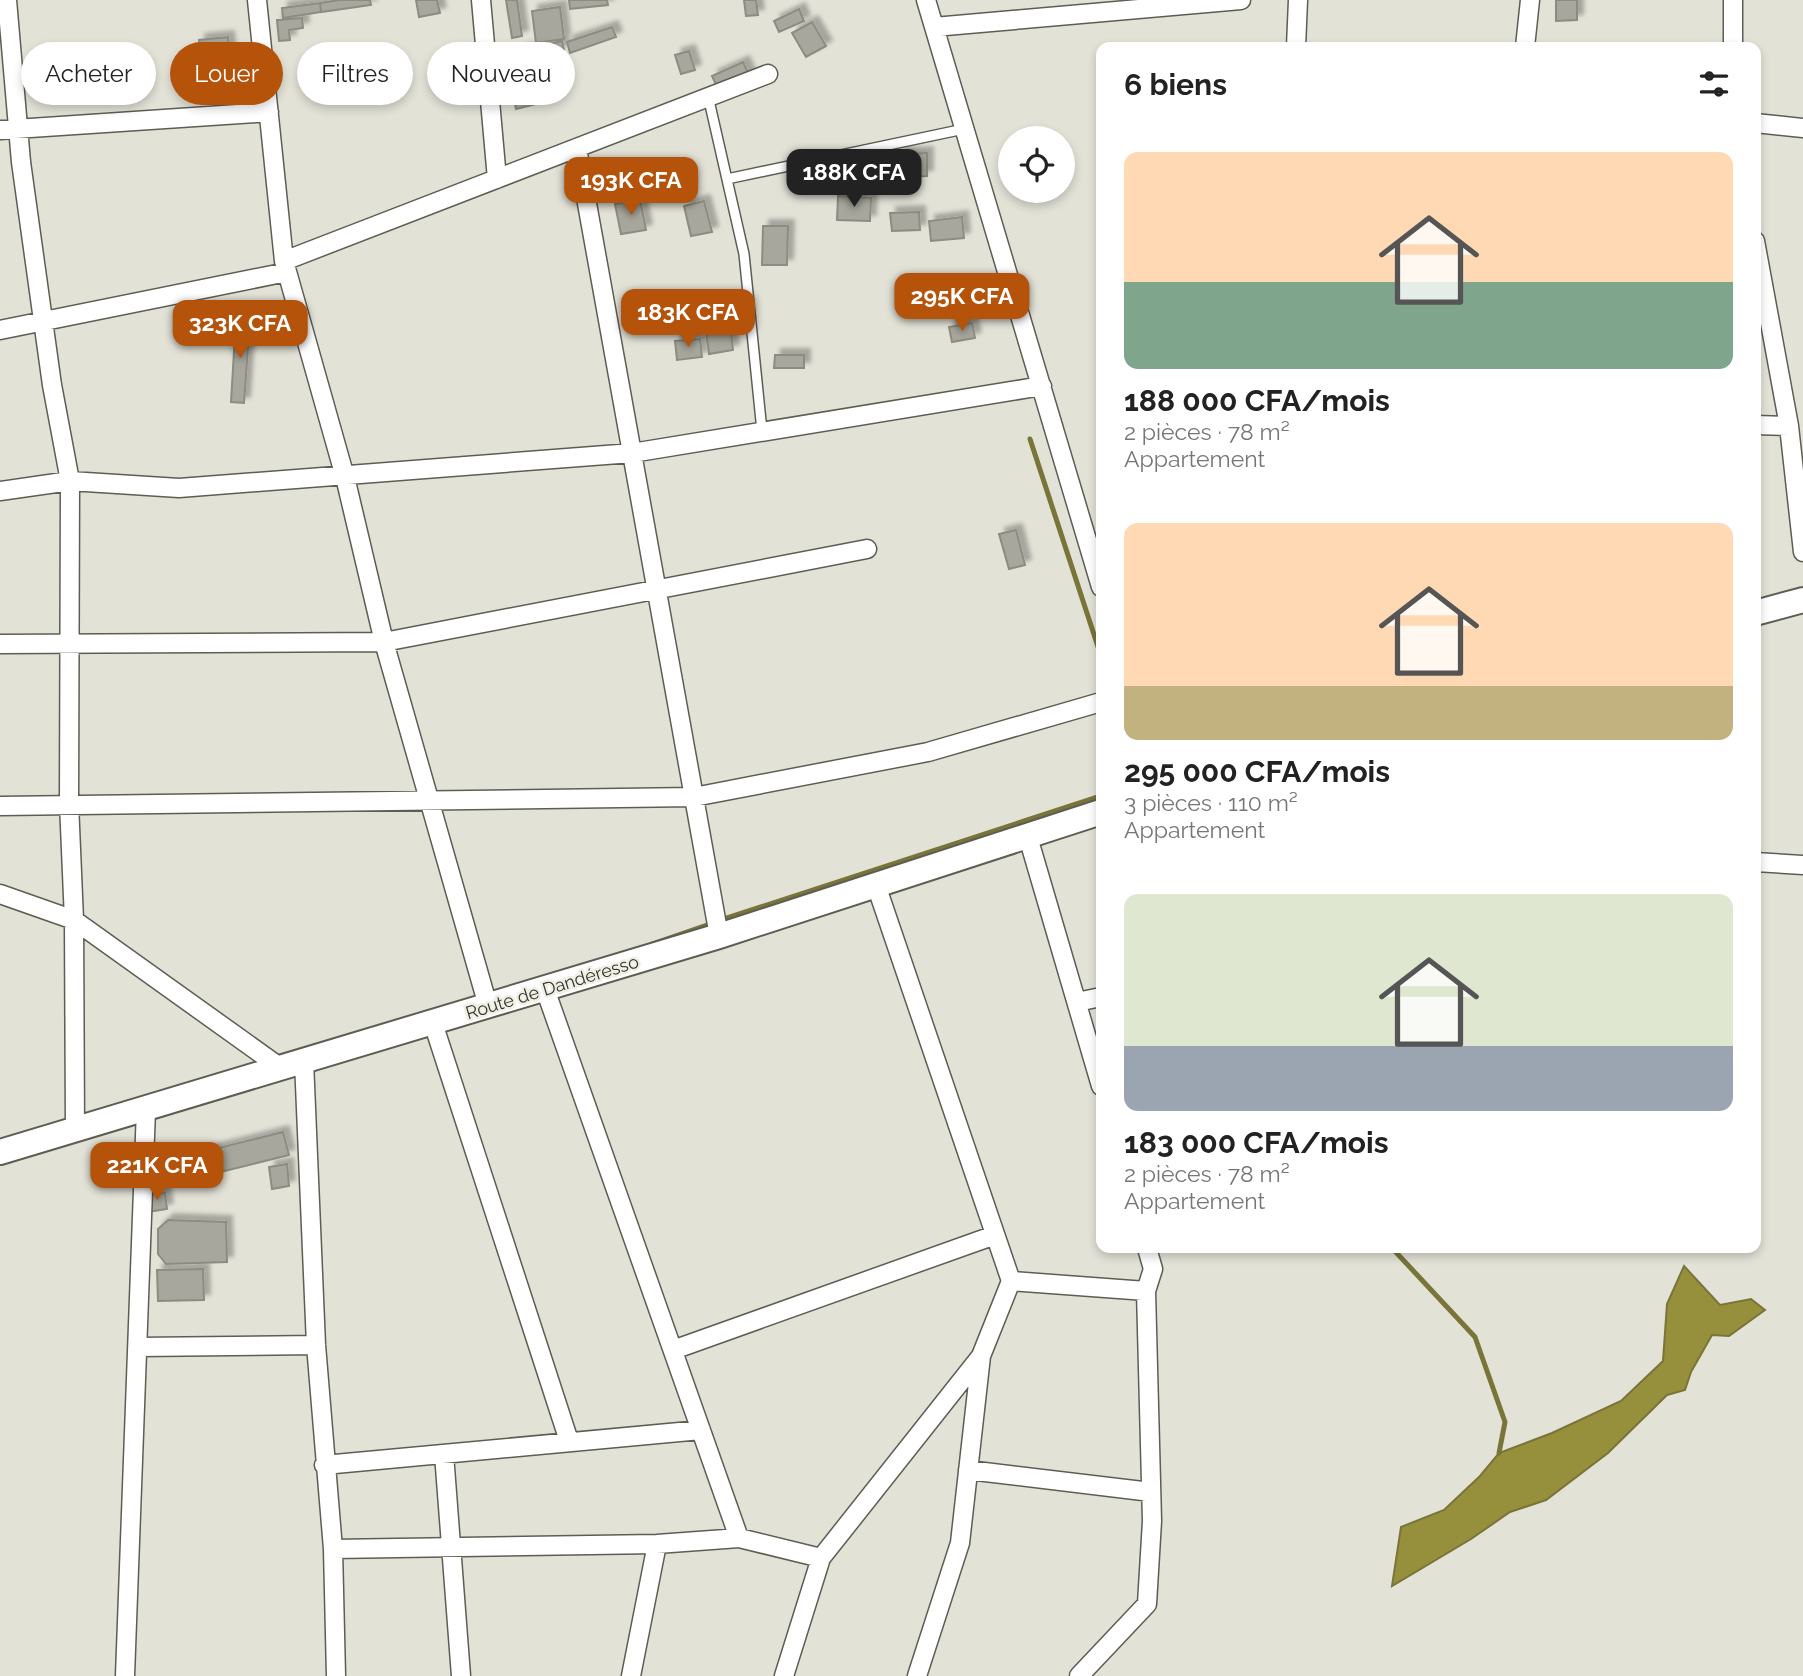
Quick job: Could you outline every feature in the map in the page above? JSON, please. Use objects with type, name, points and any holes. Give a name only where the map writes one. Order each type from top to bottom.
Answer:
[{"type":"street","points":[[7,0],[5,46],[9,130],[71,481],[69,803],[75,920],[75,1130]]},
{"type":"street","points":[[257,0],[285,267],[345,477],[384,642],[488,1006]]},
{"type":"street","points":[[481,0],[497,179]]},
{"type":"street","points":[[926,0],[1042,386],[1094,542]]},
{"type":"street","points":[[934,27],[1241,0]]},
{"type":"street","points":[[1296,42],[1298,0]]},
{"type":"street","points":[[1526,42],[1530,0]]},
{"type":"street","points":[[1733,0],[1733,42]]},
{"type":"street","points":[[0,330],[285,267],[497,179],[768,74]]},
{"type":"street","points":[[9,130],[269,112]]},
{"type":"street","points":[[1761,124],[1803,128]]},
{"type":"street","points":[[577,148],[719,936]]},
{"type":"street","points":[[1761,275],[1788,426],[1803,552]]},
{"type":"street","points":[[0,491],[71,481],[179,488],[632,453],[1042,386]]},
{"type":"street","points":[[1761,425],[1788,426]]},
{"type":"street","points":[[0,644],[384,642],[867,549]]},
{"type":"street","points":[[1761,611],[1803,600]]},
{"type":"street","points":[[0,806],[427,798],[694,797],[928,752],[1096,703]]},
{"type":"street","name":"Route de Dandéresso","points":[[0,1152],[719,936],[1096,815]]},
{"type":"street","points":[[1028,836],[1096,1069]]},
{"type":"street","points":[[1761,862],[1803,864]]},
{"type":"street","points":[[876,885],[1011,1281],[981,1356],[960,1543],[917,1676]]},
{"type":"street","points":[[0,894],[75,920],[293,1065],[333,1549],[336,1676]]},
{"type":"street","points":[[545,989],[739,1538]]},
{"type":"street","points":[[1077,1003],[1096,998]]},
{"type":"street","points":[[433,1023],[569,1441]]},
{"type":"street","points":[[125,1676],[146,1109]]},
{"type":"street","points":[[673,1350],[995,1235]]},
{"type":"street","points":[[1079,1676],[1147,1604],[1151,1492],[1146,1291],[1153,1269],[1148,1253]]},
{"type":"street","points":[[1011,1281],[1146,1291]]},
{"type":"street","points":[[138,1347],[316,1345]]},
{"type":"street","points":[[785,1676],[821,1558],[981,1356]]},
{"type":"street","points":[[324,1465],[701,1430]]},
{"type":"street","points":[[444,1454],[461,1676]]},
{"type":"street","points":[[968,1469],[1151,1492]]},
{"type":"street","points":[[333,1549],[657,1544],[739,1538],[821,1558]]},
{"type":"street","points":[[631,1676],[657,1544]]},
{"type":"lane","points":[[708,96],[744,254],[762,431]]},
{"type":"lane","points":[[727,179],[964,129]]},
{"type":"shaded area","points":[[1684,1266],[1720,1305],[1751,1299],[1765,1310],[1729,1336],[1712,1335],[1691,1372],[1685,1390],[1667,1395],[1608,1453],[1546,1500],[1510,1512],[1471,1539],[1392,1586],[1401,1527],[1444,1510],[1480,1476],[1499,1453],[1552,1433],[1621,1401],[1663,1361],[1667,1304]]},
{"type":"building","points":[[370,0],[371,5],[321,12],[320,3]]},
{"type":"building","points":[[416,0],[437,0],[440,13],[419,17]]},
{"type":"building","points":[[506,0],[517,0],[522,36],[512,38]]},
{"type":"building","points":[[569,0],[607,0],[608,5],[570,9]]},
{"type":"building","points":[[744,0],[756,0],[758,15],[746,16]]},
{"type":"building","points":[[1556,0],[1577,0],[1577,20],[1556,21]]},
{"type":"building","points":[[320,3],[321,12],[283,18],[282,8]]},
{"type":"building","points":[[560,7],[564,39],[536,42],[532,11]]},
{"type":"building","points":[[799,9],[804,21],[779,32],[774,21]]},
{"type":"building","points":[[302,18],[303,28],[289,30],[290,40],[279,41],[277,20]]},
{"type":"building","points":[[812,22],[826,46],[806,57],[792,33]]},
{"type":"building","points":[[612,27],[616,37],[575,51],[575,42],[567,42]]},
{"type":"building","points":[[228,37],[228,42],[199,42]]},
{"type":"building","points":[[689,51],[695,70],[681,74],[675,55]]},
{"type":"building","points":[[743,62],[750,77],[719,91],[712,76]]},
{"type":"building","points":[[515,105],[532,105],[516,109]]},
{"type":"building","points":[[927,153],[927,176],[900,177],[900,154]]},
{"type":"building","points":[[838,196],[871,198],[870,221],[837,220]]},
{"type":"building","points":[[640,199],[646,230],[621,234],[615,204]]},
{"type":"building","points":[[704,201],[712,232],[691,236],[684,206]]},
{"type":"building","points":[[919,212],[920,230],[892,231],[890,213]]},
{"type":"building","points":[[962,217],[964,238],[931,241],[929,221]]},
{"type":"building","points":[[763,226],[788,226],[787,265],[762,265]]},
{"type":"building","points":[[728,306],[733,350],[709,354],[703,310]]},
{"type":"building","points":[[236,318],[250,319],[244,403],[231,402]]},
{"type":"building","points":[[972,323],[975,338],[952,342],[949,327]]},
{"type":"building","points":[[700,339],[702,357],[677,360],[675,341]]},
{"type":"building","points":[[775,355],[804,355],[804,368],[774,368]]},
{"type":"building","points":[[1016,530],[1025,565],[1009,569],[999,534]]},
{"type":"building","points":[[283,1132],[289,1155],[188,1180],[182,1157]]},
{"type":"building","points":[[287,1164],[289,1186],[272,1189],[269,1167]]},
{"type":"building","points":[[165,1193],[167,1209],[148,1212],[150,1194]]},
{"type":"building","points":[[168,1220],[226,1222],[227,1262],[166,1264],[158,1254],[158,1229]]},
{"type":"building","points":[[203,1269],[204,1300],[158,1301],[157,1270]]},
{"type":"waterway","points":[[1030,439],[1096,641]]},
{"type":"waterway","points":[[727,918],[1096,798]]},
{"type":"waterway","points":[[652,944],[707,925]]},
{"type":"waterway","points":[[1397,1253],[1475,1337],[1505,1422],[1499,1453]]}]
